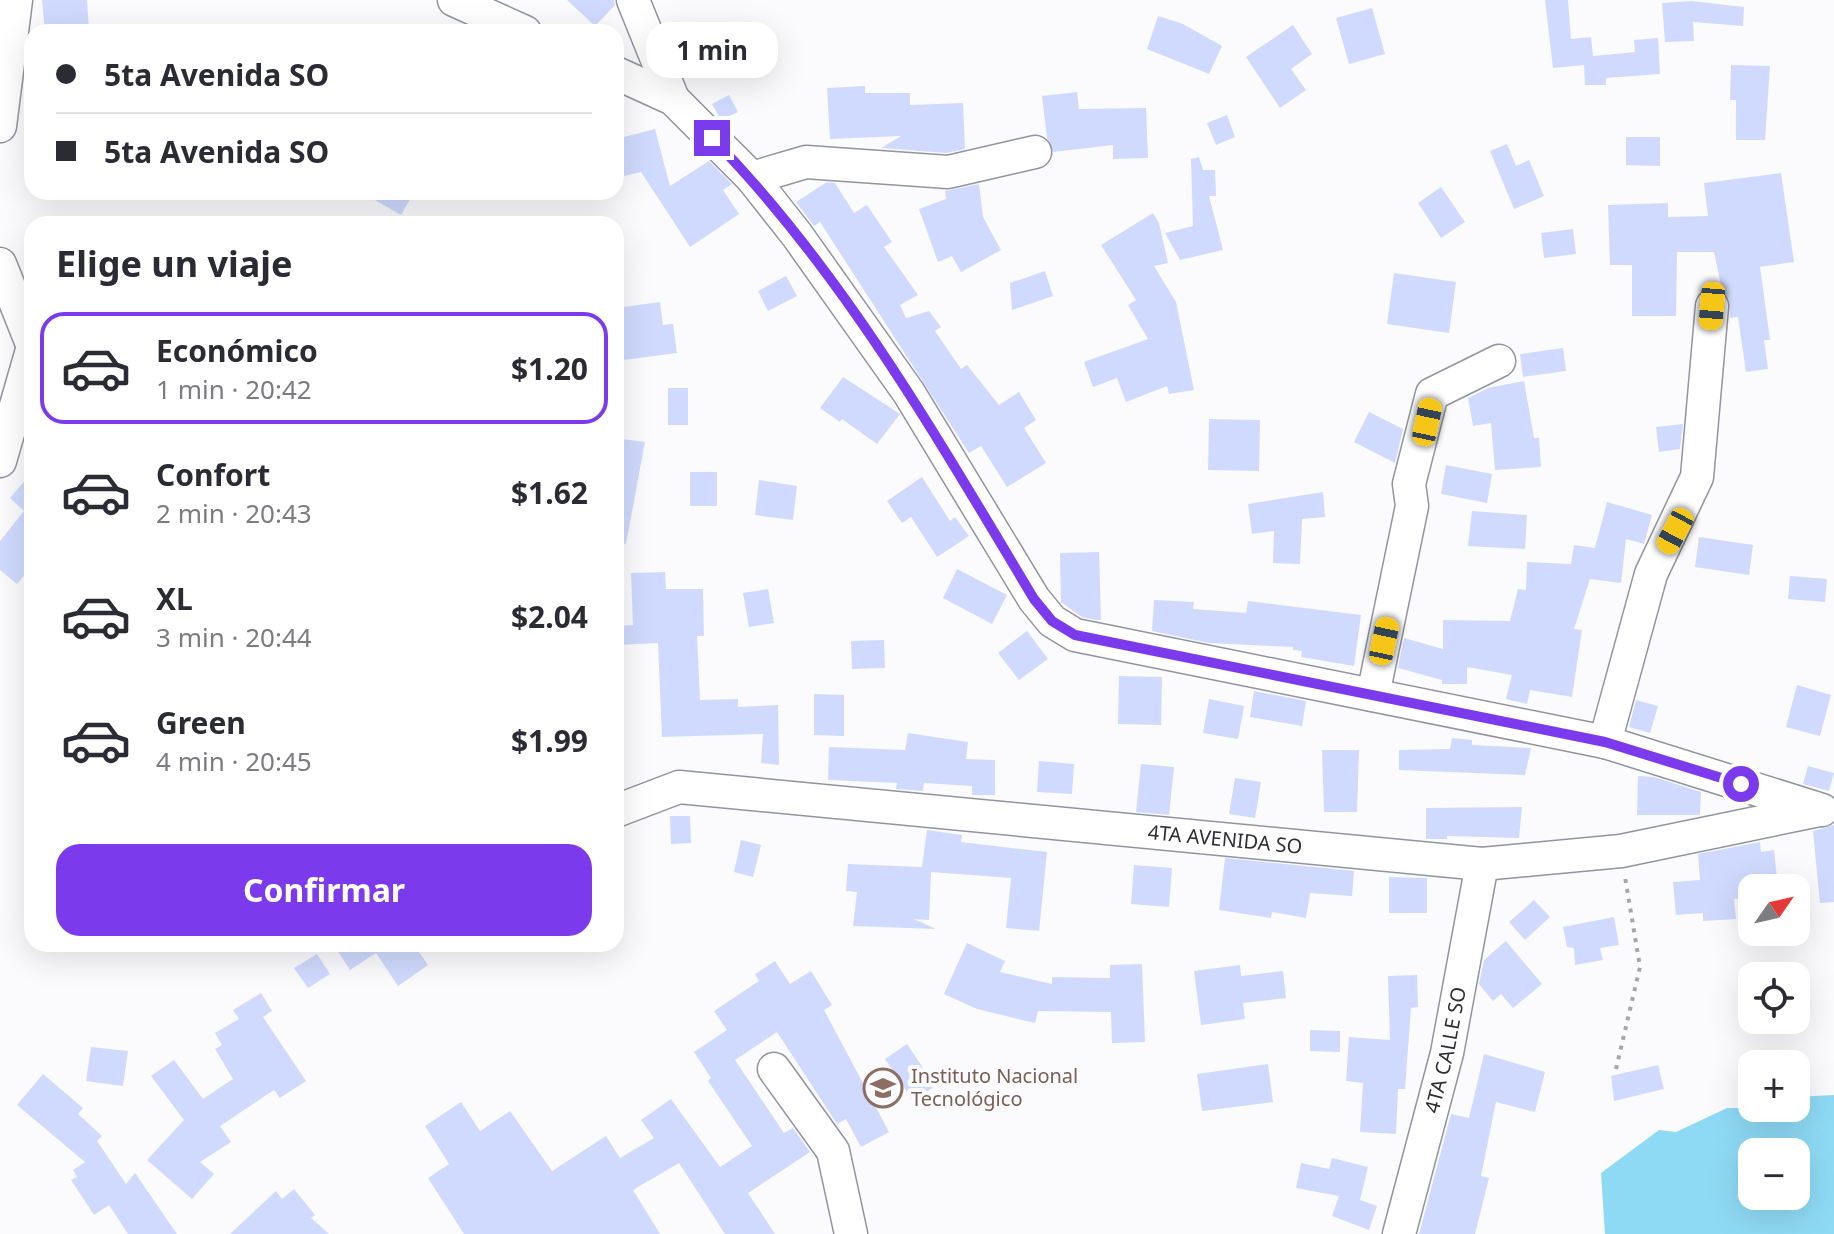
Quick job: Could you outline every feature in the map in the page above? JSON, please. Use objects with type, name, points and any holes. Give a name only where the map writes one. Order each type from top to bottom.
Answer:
[{"type":"street","points":[[0,126],[16,0]]},
{"type":"street","points":[[454,0],[507,24]]},
{"type":"street","points":[[633,0],[673,99]]},
{"type":"street","points":[[624,77],[673,99],[752,178],[797,235],[909,393],[1034,599],[1052,621],[1075,635],[1605,742],[1828,810]]},
{"type":"street","points":[[752,178],[806,162],[948,172],[1035,152]]},
{"type":"street","points":[[0,264],[24,326]]},
{"type":"street","points":[[1605,742],[1651,574],[1697,477],[1712,306]]},
{"type":"street","points":[[1373,695],[1412,506],[1409,484],[1432,394],[1499,361]]},
{"type":"street","points":[[0,461],[24,376]]},
{"type":"street","name":"4TA AVENIDA SO","points":[[624,808],[679,787],[1482,864],[1621,851],[1828,810]]},
{"type":"street","name":"4TA CALLE SO","points":[[1399,1234],[1447,1053],[1482,864]]},
{"type":"street","points":[[774,1069],[833,1151],[851,1234]]},
{"type":"path","points":[[1616,1069],[1640,967],[1621,851]]},
{"type":"water","points":[[1834,1095],[1834,1234],[1605,1234],[1601,1173],[1659,1130],[1676,1132],[1727,1108],[1738,1108],[1738,1122],[1810,1122],[1810,1096]]},
{"type":"building","points":[[42,0],[87,0],[89,24],[44,24]]},
{"type":"building","points":[[567,0],[614,0],[615,5],[597,24],[593,24]]},
{"type":"building","points":[[1545,0],[1568,0],[1571,39],[1591,37],[1593,56],[1635,52],[1634,40],[1658,38],[1660,74],[1606,78],[1606,85],[1585,85],[1584,65],[1553,68]]},
{"type":"building","points":[[1691,1],[1744,7],[1743,26],[1693,22],[1694,41],[1665,42],[1662,3]]},
{"type":"building","points":[[1372,8],[1385,54],[1349,64],[1336,18]]},
{"type":"building","points":[[1158,16],[1183,24],[1222,46],[1209,74],[1147,49]]},
{"type":"building","points":[[1293,25],[1312,54],[1291,69],[1306,90],[1280,108],[1246,57]]},
{"type":"building","points":[[1731,65],[1770,66],[1765,140],[1736,140],[1736,100],[1730,100]]},
{"type":"building","points":[[865,86],[865,93],[910,93],[910,105],[963,103],[965,149],[946,153],[881,148],[901,136],[830,139],[827,88]]},
{"type":"building","points":[[1077,92],[1079,109],[1146,108],[1148,158],[1113,159],[1113,145],[1053,152],[1047,138],[1042,96]]},
{"type":"building","points":[[729,95],[738,112],[721,120],[712,104]]},
{"type":"building","points":[[1227,115],[1235,137],[1216,145],[1207,123]]},
{"type":"building","points":[[655,129],[670,186],[709,161],[732,184],[723,190],[739,214],[690,247],[641,172],[624,176],[624,137]]},
{"type":"building","points":[[1626,137],[1660,137],[1660,166],[1626,165]]},
{"type":"building","points":[[1507,144],[1516,166],[1529,160],[1544,196],[1514,209],[1490,151]]},
{"type":"building","points":[[1199,157],[1203,170],[1215,170],[1216,196],[1209,196],[1223,250],[1180,260],[1165,233],[1193,226],[1191,159]]},
{"type":"building","points":[[1781,173],[1794,262],[1760,267],[1770,340],[1764,340],[1768,369],[1746,372],[1738,317],[1730,318],[1729,299],[1722,290],[1714,252],[1677,252],[1676,316],[1632,316],[1632,265],[1610,265],[1608,205],[1668,203],[1668,217],[1708,216],[1704,183]]},
{"type":"building","points":[[827,182],[835,183],[854,213],[867,205],[892,242],[884,247],[918,295],[900,305],[906,318],[929,311],[941,327],[935,331],[961,369],[967,365],[999,405],[1019,392],[1036,420],[1024,428],[1046,463],[1007,487],[981,446],[969,453],[820,222],[814,226],[796,202]]},
{"type":"building","points":[[979,184],[983,217],[1001,250],[961,272],[952,256],[938,262],[919,209],[946,199],[945,191]]},
{"type":"building","points":[[1441,187],[1465,222],[1441,238],[1418,203]]},
{"type":"building","points":[[375,200],[409,200],[401,215]]},
{"type":"building","points":[[1153,213],[1159,223],[1168,263],[1154,266],[1176,302],[1194,390],[1169,394],[1167,386],[1126,402],[1117,378],[1093,387],[1084,362],[1148,339],[1128,305],[1136,300],[1101,245]]},
{"type":"building","points":[[1573,229],[1576,254],[1544,258],[1541,233]]},
{"type":"building","points":[[1045,271],[1053,296],[1012,310],[1010,283]]},
{"type":"building","points":[[1394,273],[1456,282],[1449,333],[1387,324]]},
{"type":"building","points":[[786,276],[797,296],[768,311],[758,291]]},
{"type":"building","points":[[660,302],[663,325],[673,324],[677,353],[624,360],[624,307]]},
{"type":"building","points":[[1563,348],[1566,371],[1523,377],[1520,354]]},
{"type":"building","points":[[843,377],[900,414],[877,444],[842,419],[840,422],[820,408]]},
{"type":"building","points":[[1524,381],[1534,438],[1539,438],[1541,467],[1495,470],[1491,423],[1473,426],[1468,398],[1488,388]]},
{"type":"building","points":[[668,388],[688,388],[688,425],[668,425]]},
{"type":"building","points":[[1369,412],[1403,429],[1395,463],[1354,442]]},
{"type":"building","points":[[1209,419],[1260,420],[1259,471],[1208,470]]},
{"type":"building","points":[[1683,424],[1680,449],[1659,452],[1656,427]]},
{"type":"building","points":[[624,439],[645,442],[624,544]]},
{"type":"building","points":[[1446,465],[1492,474],[1487,503],[1441,494]]},
{"type":"building","points":[[690,472],[717,472],[717,506],[690,506]]},
{"type":"building","points":[[922,477],[950,521],[955,517],[969,536],[937,557],[911,517],[902,523],[887,501]]},
{"type":"building","points":[[759,480],[797,486],[793,520],[755,515]]},
{"type":"building","points":[[24,481],[24,511],[10,498]]},
{"type":"building","points":[[1323,492],[1325,517],[1302,519],[1300,564],[1273,563],[1274,531],[1252,534],[1248,504]]},
{"type":"building","points":[[1607,502],[1652,515],[1644,544],[1626,539],[1621,583],[1590,579],[1574,629],[1582,630],[1572,697],[1530,690],[1527,704],[1506,699],[1512,675],[1467,667],[1467,684],[1442,684],[1442,680],[1398,668],[1404,638],[1443,649],[1443,620],[1510,621],[1518,589],[1526,590],[1527,562],[1571,564],[1574,545],[1595,548]]},
{"type":"building","points":[[24,511],[24,576],[17,584],[0,570],[0,541]]},
{"type":"building","points":[[1472,511],[1527,515],[1525,549],[1468,546]]},
{"type":"building","points":[[1699,537],[1753,545],[1749,575],[1695,567]]},
{"type":"building","points":[[1099,552],[1101,620],[1096,620],[1082,617],[1061,602],[1060,553]]},
{"type":"building","points":[[957,569],[1007,595],[992,624],[943,598]]},
{"type":"building","points":[[665,572],[666,589],[703,589],[704,636],[697,636],[700,700],[738,699],[738,707],[778,705],[779,765],[761,763],[763,734],[662,737],[658,643],[624,645],[624,626],[633,625],[631,573]]},
{"type":"building","points":[[1790,576],[1827,579],[1825,602],[1788,599]]},
{"type":"building","points":[[768,589],[774,623],[749,627],[743,593]]},
{"type":"building","points":[[1154,600],[1194,602],[1193,609],[1246,613],[1248,601],[1361,615],[1354,666],[1301,657],[1302,651],[1293,650],[1293,647],[1209,643],[1152,631]]},
{"type":"building","points":[[1027,631],[1048,659],[1019,680],[998,653]]},
{"type":"building","points":[[884,640],[885,668],[852,669],[851,641]]},
{"type":"building","points":[[1119,676],[1162,677],[1161,725],[1118,724]]},
{"type":"building","points":[[1797,685],[1831,695],[1820,736],[1786,727]]},
{"type":"building","points":[[1254,691],[1306,701],[1302,726],[1250,717]]},
{"type":"building","points":[[814,694],[844,695],[844,736],[814,735]]},
{"type":"building","points":[[1209,699],[1244,706],[1238,739],[1203,733]]},
{"type":"building","points":[[1636,700],[1658,706],[1650,733],[1629,727]]},
{"type":"building","points":[[908,733],[968,742],[966,759],[995,760],[995,795],[972,795],[972,786],[924,783],[923,791],[896,789],[897,783],[828,780],[829,747],[905,750]]},
{"type":"building","points":[[1452,738],[1472,740],[1472,745],[1531,748],[1525,775],[1399,770],[1399,750],[1450,749]]},
{"type":"building","points":[[1322,750],[1359,750],[1357,812],[1324,812]]},
{"type":"building","points":[[1039,761],[1074,764],[1072,794],[1037,792]]},
{"type":"building","points":[[1141,764],[1174,767],[1169,815],[1136,812]]},
{"type":"building","points":[[1808,766],[1834,773],[1829,791],[1803,784]]},
{"type":"building","points":[[1638,776],[1654,777],[1701,792],[1700,815],[1637,815]]},
{"type":"building","points":[[1235,778],[1261,782],[1255,818],[1229,814]]},
{"type":"building","points":[[1522,807],[1519,838],[1447,836],[1447,839],[1426,839],[1426,808]]},
{"type":"building","points":[[670,816],[690,816],[691,843],[671,844]]},
{"type":"building","points":[[1834,825],[1834,902],[1820,903],[1813,831]]},
{"type":"building","points":[[927,830],[962,835],[961,842],[1047,852],[1039,931],[1006,928],[1011,878],[931,872],[929,920],[914,919],[936,929],[853,926],[857,892],[846,891],[848,864],[922,867]]},
{"type":"building","points":[[741,840],[761,845],[753,877],[734,872]]},
{"type":"building","points":[[1760,842],[1761,852],[1774,850],[1777,874],[1738,874],[1738,899],[1734,899],[1736,919],[1703,921],[1703,913],[1676,915],[1673,882],[1700,880],[1698,854]]},
{"type":"building","points":[[1225,858],[1354,871],[1352,896],[1310,893],[1306,918],[1272,912],[1271,918],[1219,910]]},
{"type":"building","points":[[1134,865],[1172,868],[1169,907],[1131,904]]},
{"type":"building","points":[[1389,877],[1427,878],[1427,913],[1389,913]]},
{"type":"building","points":[[1534,900],[1550,917],[1525,940],[1509,922]]},
{"type":"building","points":[[1614,917],[1619,945],[1600,948],[1603,960],[1575,965],[1574,948],[1567,947],[1563,927]]},
{"type":"building","points":[[1506,941],[1542,984],[1513,1008],[1501,994],[1493,1001],[1479,984],[1484,960]]},
{"type":"building","points":[[967,943],[1005,961],[1000,972],[1052,984],[1052,977],[1110,978],[1110,965],[1142,964],[1145,1042],[1112,1043],[1111,1012],[1038,1011],[1035,1023],[977,1009],[944,994]]},
{"type":"building","points":[[338,952],[419,952],[428,965],[398,986],[376,953],[350,970]]},
{"type":"building","points":[[317,954],[330,974],[308,988],[294,968]]},
{"type":"building","points":[[775,961],[790,984],[811,971],[832,1005],[824,1010],[889,1132],[861,1147],[846,1119],[837,1124],[777,1032],[735,1060],[784,1133],[793,1128],[810,1152],[748,1193],[775,1234],[725,1234],[679,1163],[633,1190],[660,1234],[464,1234],[428,1178],[449,1164],[425,1126],[461,1102],[480,1131],[510,1111],[552,1171],[606,1136],[620,1158],[654,1138],[641,1120],[671,1099],[720,1167],[752,1146],[708,1081],[711,1078],[694,1052],[727,1030],[714,1011],[759,981],[755,974]]},
{"type":"building","points":[[1240,965],[1241,976],[1283,971],[1286,998],[1243,1003],[1245,1019],[1201,1025],[1194,971]]},
{"type":"building","points":[[1417,975],[1418,1007],[1411,1008],[1405,1089],[1398,1089],[1396,1134],[1360,1132],[1363,1083],[1346,1081],[1349,1037],[1390,1040],[1388,976]]},
{"type":"building","points":[[261,993],[272,1011],[263,1017],[306,1081],[280,1098],[274,1090],[220,1126],[231,1142],[200,1162],[214,1174],[192,1199],[147,1160],[184,1120],[151,1076],[174,1060],[203,1099],[233,1079],[215,1049],[222,1045],[215,1033],[239,1019],[233,1010]]},
{"type":"building","points":[[1310,1030],[1340,1031],[1340,1052],[1310,1051]]},
{"type":"building","points":[[907,1044],[935,1086],[913,1101],[885,1059]]},
{"type":"building","points":[[91,1047],[128,1051],[123,1086],[86,1081]]},
{"type":"building","points":[[1484,1054],[1545,1072],[1535,1112],[1496,1102],[1481,1176],[1489,1178],[1475,1234],[1419,1234],[1451,1114],[1469,1118]]},
{"type":"building","points":[[1268,1064],[1273,1102],[1202,1111],[1197,1074]]},
{"type":"building","points":[[1658,1065],[1664,1089],[1614,1101],[1611,1076]]},
{"type":"building","points":[[43,1074],[83,1108],[78,1114],[102,1136],[97,1141],[126,1184],[135,1173],[177,1234],[128,1234],[109,1205],[94,1215],[71,1180],[77,1177],[73,1170],[85,1162],[17,1105]]},
{"type":"building","points":[[1332,1158],[1368,1167],[1360,1200],[1377,1206],[1369,1230],[1332,1216],[1339,1196],[1296,1188],[1301,1163],[1329,1169]]},
{"type":"building","points":[[294,1189],[315,1215],[311,1218],[329,1234],[230,1234],[276,1191],[282,1199]]},
{"type":"place","name":"Instituto Nacional Tecnológico","points":[[883,1088]]},
{"type":"route","points":[[712,138],[752,178],[797,235],[909,393],[1034,599],[1052,621],[1075,635],[1605,742],[1741,784]]}]
